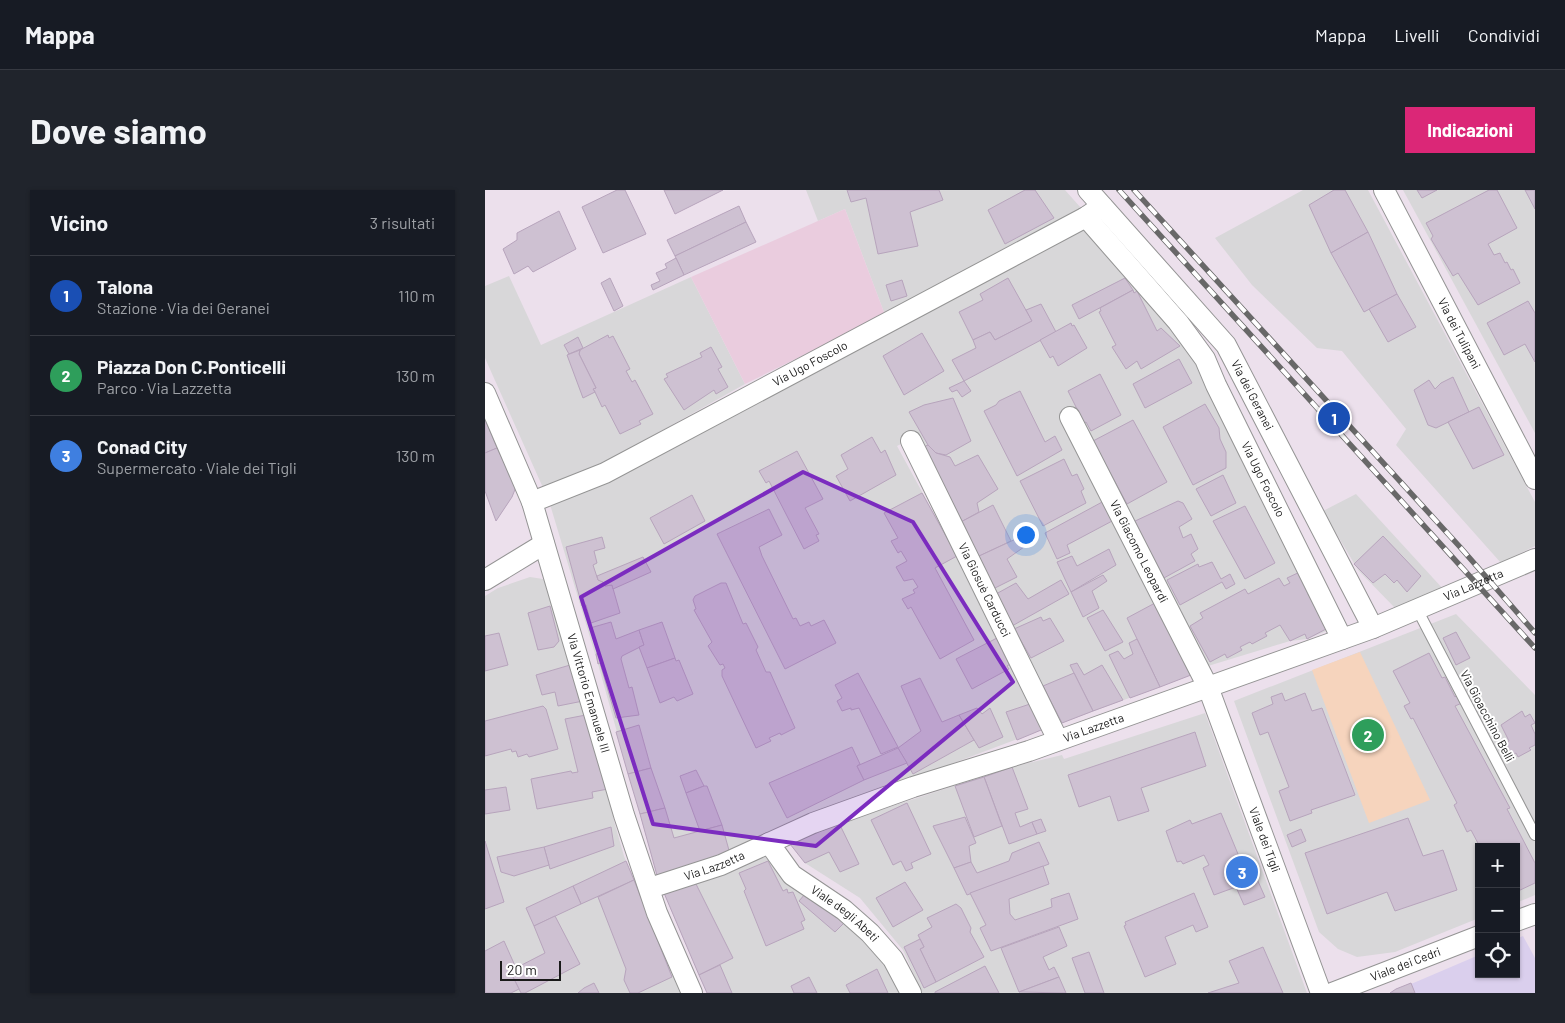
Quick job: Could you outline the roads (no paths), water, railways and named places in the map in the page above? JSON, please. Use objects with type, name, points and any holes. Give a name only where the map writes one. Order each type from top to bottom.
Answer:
[{"type":"street","name":"Via dei Geranei","points":[[1088,190],[1226,345],[1373,628]]},
{"type":"street","name":"Via dei Tulipani","points":[[1384,190],[1535,479]]},
{"type":"street","name":"Via Ugo Foscolo","points":[[532,502],[605,473],[1086,217],[1102,206]]},
{"type":"street","name":"Via Ugo Foscolo","points":[[1086,217],[1178,322],[1205,359],[1215,385],[1342,639]]},
{"type":"street","points":[[1178,322],[1188,302]]},
{"type":"street","name":"Via Vittorio Emanuele III","points":[[485,393],[532,502],[624,815],[657,913],[692,993]]},
{"type":"street","name":"Via Giacomo Leopardi","points":[[1070,418],[1208,687]]},
{"type":"street","name":"Via Giosuè Carducci","points":[[911,441],[1058,740]]},
{"type":"street","points":[[485,580],[544,544]]},
{"type":"street","name":"Via Lazzetta","points":[[650,888],[721,864],[813,823],[867,803],[1058,740],[1373,628],[1535,559]]},
{"type":"street","name":"Viale dei Tigli","points":[[1208,687],[1321,993]]},
{"type":"street","name":"Viale degli Abeti","points":[[769,843],[792,875],[844,910],[870,933],[893,958],[911,993]]},
{"type":"street","points":[[1520,920],[1535,914]]},
{"type":"street","name":"Viale dei Cedri","points":[[1332,993],[1475,938]]},
{"type":"lane","name":"Via Gioacchino Belli","points":[[1417,609],[1535,836]]},
{"type":"railway","points":[[1119,190],[1535,648]]},
{"type":"railway","points":[[1134,190],[1460,547],[1535,633]]},
{"type":"place","name":"Talona","points":[[1334,418]]},
{"type":"place","name":"Piazza Don C.Ponticelli","points":[[1368,735]]},
{"type":"place","name":"Conad City","points":[[1242,872]]}]
